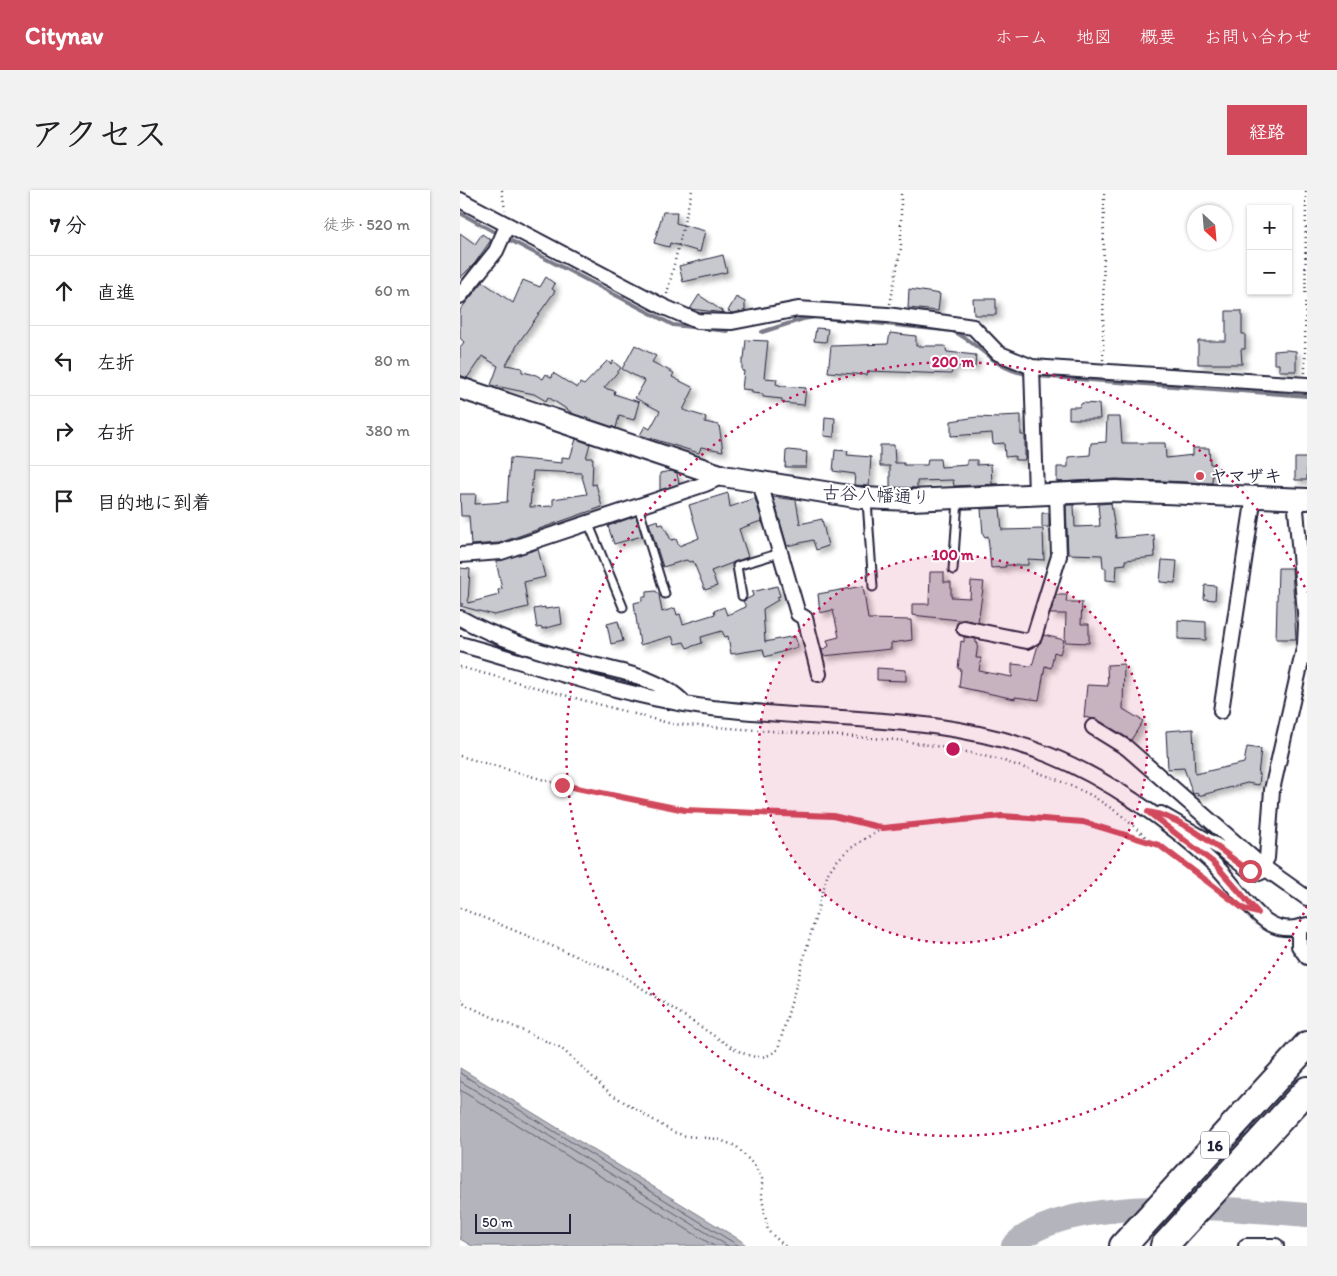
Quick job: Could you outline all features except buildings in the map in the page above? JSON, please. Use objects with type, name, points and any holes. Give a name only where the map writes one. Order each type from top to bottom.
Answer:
[{"type":"highway","name":"16","points":[[1123,1246],[1307,1045]]},
{"type":"highway","name":"16","points":[[1164,1246],[1307,1090]]},
{"type":"street","points":[[460,200],[664,308],[697,321],[732,322],[798,309],[887,315],[973,327],[998,352],[1032,367],[1306,385]]},
{"type":"street","points":[[460,296],[496,251],[507,226]]},
{"type":"street","points":[[1032,367],[1036,494]]},
{"type":"street","name":"古谷八幡通り","points":[[460,388],[724,476],[867,498],[911,500],[1116,491],[1301,498]]},
{"type":"street","points":[[460,555],[501,552],[724,476]]},
{"type":"street","points":[[760,483],[798,614],[805,618],[818,674]]},
{"type":"street","points":[[964,628],[1026,641],[1034,637],[1059,556],[1057,493]]},
{"type":"street","points":[[1221,711],[1254,496]]},
{"type":"street","points":[[1148,812],[1163,814],[1176,821],[1222,850],[1250,871],[1258,873],[1265,867],[1272,790],[1277,762],[1306,644],[1301,498]]},
{"type":"street","points":[[460,618],[521,646],[639,678],[673,692],[684,703]]},
{"type":"street","points":[[460,644],[628,693],[748,712],[903,722],[936,726],[1008,742],[1048,755],[1096,777],[1148,812],[1214,863],[1258,913],[1271,924],[1284,928],[1303,926],[1298,946],[1307,957]]},
{"type":"street","points":[[1093,727],[1127,748],[1265,867],[1307,898]]},
{"type":"street","points":[[1246,1246],[1276,1246]]},
{"type":"lane","points":[[867,498],[873,587]]},
{"type":"lane","points":[[953,570],[958,498]]},
{"type":"lane","points":[[638,506],[665,594]]},
{"type":"lane","points":[[588,522],[623,607]]},
{"type":"lane","points":[[742,596],[737,566],[780,553]]},
{"type":"path","points":[[664,308],[692,190]]},
{"type":"path","points":[[887,315],[901,248],[902,190]]},
{"type":"path","points":[[1103,372],[1104,190]]},
{"type":"path","points":[[1306,190],[1306,385]]},
{"type":"path","points":[[460,667],[672,724],[898,740],[953,749],[1001,760],[1051,777],[1091,795],[1120,814],[1152,842]]},
{"type":"path","points":[[460,756],[562,785],[685,810],[833,816],[883,828],[1002,816],[1083,822],[1159,845],[1223,893]]},
{"type":"path","points":[[460,908],[622,975],[746,1055],[762,1058],[769,1056],[778,1049],[828,873],[835,861],[850,848],[883,828]]},
{"type":"path","points":[[460,999],[468,1006],[562,1048],[611,1094],[673,1132],[686,1136],[716,1140],[736,1146],[755,1166],[762,1179],[762,1198],[768,1231],[785,1246]]},
{"type":"water","points":[[460,1068],[747,1246],[472,1246],[460,1239]]},
{"type":"waterway","points":[[460,213],[500,235]]},
{"type":"waterway","points":[[508,239],[673,325],[727,331]]},
{"type":"waterway","points":[[762,332],[803,319],[816,317],[953,331],[995,361],[1014,371],[1026,374]]},
{"type":"waterway","points":[[1035,376],[1307,396]]},
{"type":"waterway","points":[[1013,1246],[1038,1229],[1071,1218],[1110,1211],[1196,1208],[1307,1215]]},
{"type":"place","name":"ヤマザキ","points":[[1200,476]]},
{"type":"route","points":[[562,785],[685,810],[833,816],[883,828],[936,821],[1002,816],[1083,822],[1135,836],[1159,845],[1244,909],[1258,913],[1214,863],[1148,812],[1163,814],[1176,821],[1230,855],[1250,871]]}]
